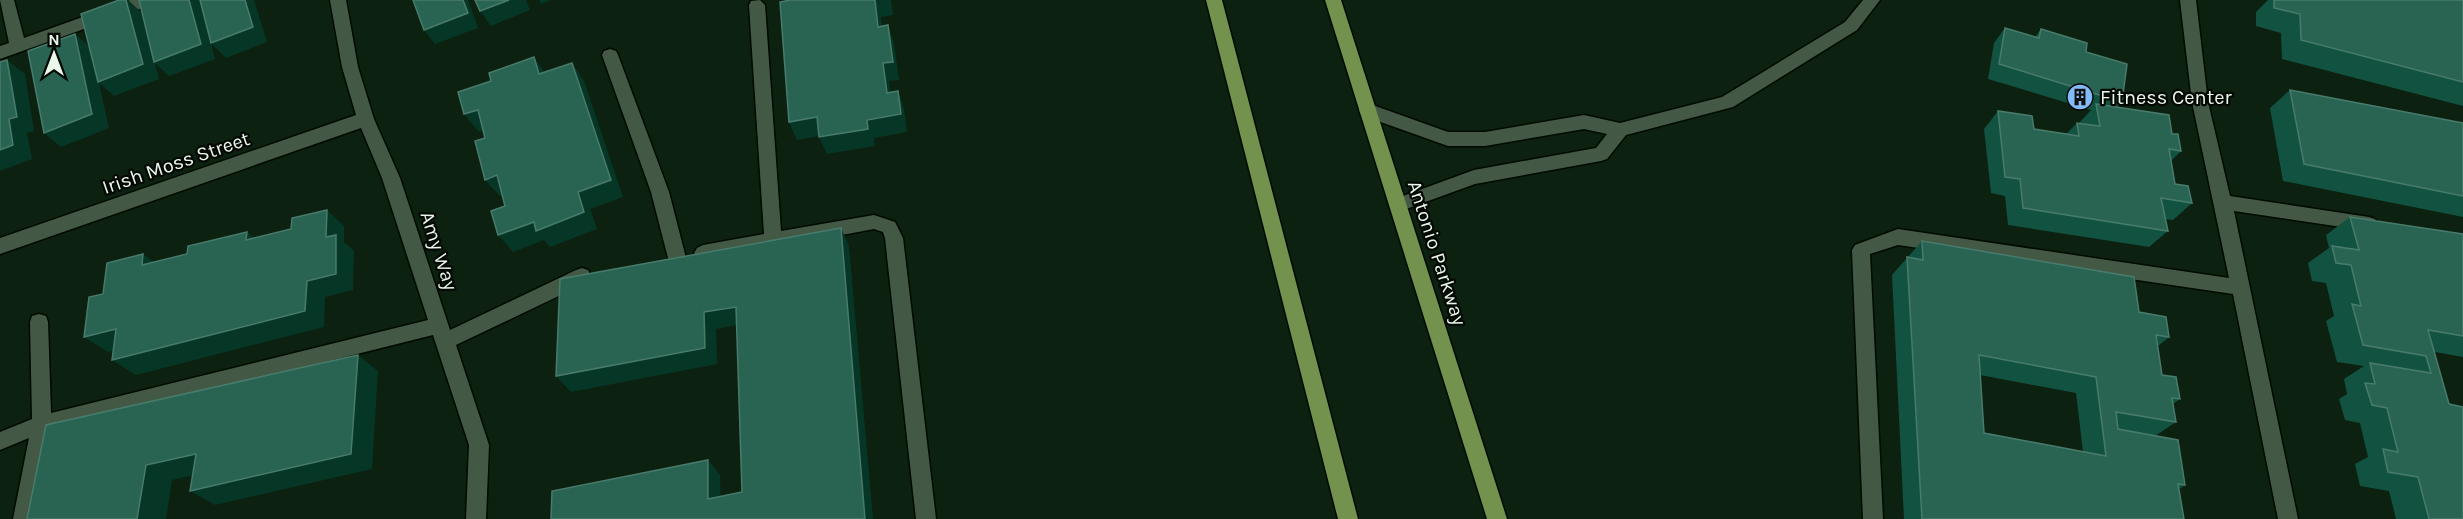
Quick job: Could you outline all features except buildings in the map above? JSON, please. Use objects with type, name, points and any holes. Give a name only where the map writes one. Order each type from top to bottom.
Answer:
[{"type":"main road","points":[[1214,0],[1348,519]]},
{"type":"main road","name":"Antonio Parkway","points":[[1333,0],[1497,519]]},
{"type":"street","points":[[6,0],[18,46]]},
{"type":"street","points":[[0,53],[148,0]]},
{"type":"street","name":"Amy Way","points":[[338,0],[350,67],[366,119],[391,178],[479,445],[476,519]]},
{"type":"street","points":[[1367,110],[1448,139],[1485,139],[1584,123],[1620,130],[1727,102],[1851,26],[1872,0]]},
{"type":"street","points":[[2188,0],[2190,34],[2213,164],[2223,202],[2288,519]]},
{"type":"street","points":[[758,5],[773,240]]},
{"type":"street","points":[[610,55],[660,192],[677,258]]},
{"type":"street","name":"Irish Moss Street","points":[[0,246],[366,119]]},
{"type":"street","points":[[1398,205],[1474,177],[1601,154],[1620,130]]},
{"type":"street","points":[[2223,202],[2383,226]]},
{"type":"street","points":[[655,262],[874,222],[889,227],[894,238],[926,519]]},
{"type":"street","points":[[1873,519],[1861,250],[1898,237],[2240,287]]},
{"type":"street","points":[[0,441],[42,424],[443,333],[576,277],[598,273]]},
{"type":"street","points":[[23,519],[42,424],[39,322]]},
{"type":"place","name":"Fitness Center","points":[[2080,97]]}]
